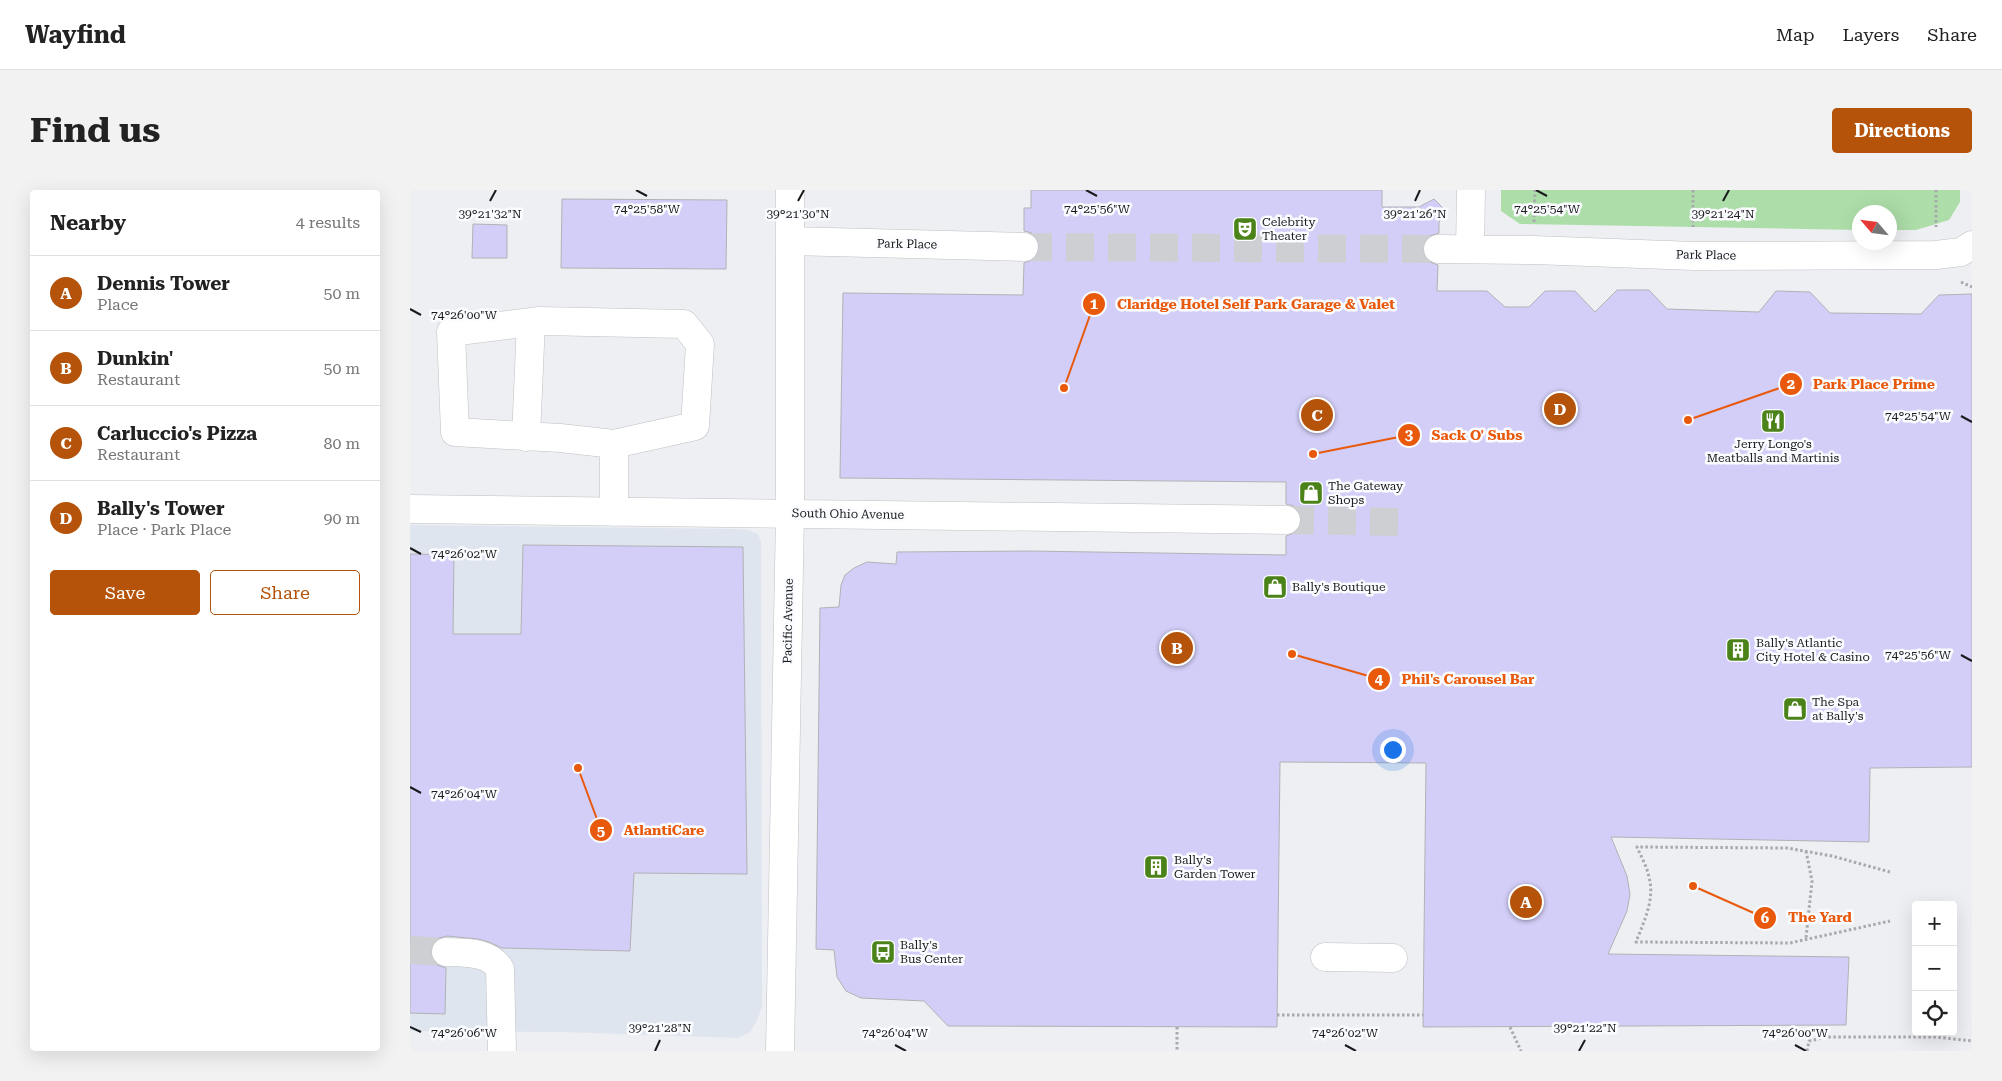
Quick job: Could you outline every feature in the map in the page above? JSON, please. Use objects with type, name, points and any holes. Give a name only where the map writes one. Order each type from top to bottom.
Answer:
[{"type":"street","name":"Pacific Avenue","points":[[780,1051],[790,514],[790,190]]},
{"type":"street","points":[[1470,249],[1471,190]]},
{"type":"street","name":"Park Place","points":[[790,241],[1024,247]]},
{"type":"street","name":"Park Place","points":[[1438,249],[1534,250],[1694,256],[1936,255],[1961,252],[1972,245]]},
{"type":"street","points":[[526,436],[532,322]]},
{"type":"street","points":[[532,322],[684,324],[700,344],[695,426],[614,444],[526,436],[455,432],[451,332],[532,322]]},
{"type":"street","points":[[614,444],[614,512]]},
{"type":"street","name":"South Ohio Avenue","points":[[410,509],[1286,520]]},
{"type":"street","points":[[446,952],[479,954],[496,962],[500,970],[502,1051]]},
{"type":"street","points":[[1325,957],[1393,958]]},
{"type":"path","points":[[1693,190],[1694,256]]},
{"type":"path","points":[[1936,190],[1936,255]]},
{"type":"path","points":[[1890,872],[1832,856],[1787,848],[1637,847],[1649,876],[1651,897],[1647,915],[1636,942],[1790,943],[1890,921]]},
{"type":"path","points":[[1806,851],[1812,881],[1806,938]]},
{"type":"path","points":[[1277,1016],[1423,1015]]},
{"type":"path","points":[[1176,1027],[1177,1051]]},
{"type":"path","points":[[1510,1027],[1521,1051]]},
{"type":"path","points":[[1807,1051],[1809,1041],[1828,1036],[1936,1037],[1972,1041]]},
{"type":"shaded area","points":[[410,525],[734,529],[748,530],[758,534],[761,542],[762,1007],[750,1032],[738,1038],[563,1032],[410,1031]]},
{"type":"green space","points":[[1501,190],[1960,190],[1960,202],[1949,220],[1916,230],[1897,230],[1897,205],[1852,205],[1852,230],[1520,224],[1501,211]]},
{"type":"building","points":[[1031,190],[1382,190],[1382,207],[1419,207],[1434,199],[1444,209],[1439,223],[1439,233],[1430,236],[1424,242],[1422,249],[1424,256],[1430,262],[1438,265],[1437,291],[1487,291],[1505,307],[1529,307],[1545,291],[1575,291],[1595,312],[1617,290],[1649,290],[1667,309],[1759,312],[1776,291],[1810,292],[1830,313],[1921,314],[1939,295],[1972,294],[1972,767],[1870,768],[1869,842],[1611,837],[1627,876],[1630,894],[1627,911],[1608,954],[1849,957],[1846,1025],[1423,1027],[1426,763],[1280,762],[1277,1027],[948,1026],[924,1001],[861,998],[846,991],[837,977],[834,950],[816,949],[820,608],[839,607],[841,585],[845,575],[867,562],[896,564],[897,552],[1030,551],[1286,555],[1286,536],[1300,528],[1302,521],[1299,512],[1294,506],[1286,504],[1286,482],[840,478],[843,293],[1023,295],[1024,263],[1037,256],[1040,248],[1037,239],[1032,233],[1024,231],[1024,208],[1031,208]]},
{"type":"building","points":[[562,199],[727,200],[726,269],[561,268]]},
{"type":"building","points":[[473,224],[507,225],[507,258],[472,258]]},
{"type":"building","points":[[523,545],[743,547],[747,874],[634,873],[630,951],[502,948],[478,939],[447,936],[439,938],[433,943],[430,952],[432,959],[437,965],[446,968],[445,1014],[410,1013],[410,554],[454,555],[453,634],[521,634]]},
{"type":"tunnel","points":[[1024,247],[1438,249]]},
{"type":"tunnel","points":[[1286,520],[1400,522]]},
{"type":"tunnel","points":[[410,950],[446,952]]},
{"type":"place","name":"Celebrity Theater","points":[[1245,229]]},
{"type":"place","name":"Claridge Hotel Self Park Garage & Valet","points":[[1064,388]]},
{"type":"place","name":"Bally's Tower","points":[[1560,409]]},
{"type":"place","name":"Carluccio's Pizza","points":[[1317,415]]},
{"type":"place","name":"Park Place Prime","points":[[1688,420]]},
{"type":"place","name":"Jerry Longo's Meatballs and Martinis","points":[[1773,421]]},
{"type":"place","name":"Sack O' Subs","points":[[1313,454]]},
{"type":"place","name":"The Gateway Shops","points":[[1311,493]]},
{"type":"place","name":"Bally's Boutique","points":[[1275,587]]},
{"type":"place","name":"Dunkin'","points":[[1177,648]]},
{"type":"place","name":"Bally's Atlantic City Hotel & Casino","points":[[1738,650]]},
{"type":"place","name":"Phil's Carousel Bar","points":[[1292,654]]},
{"type":"place","name":"The Spa at Bally's","points":[[1795,709]]},
{"type":"place","name":"AtlantiCare","points":[[578,768]]},
{"type":"place","name":"Bally's Garden Tower","points":[[1156,867]]},
{"type":"place","name":"The Yard","points":[[1693,886]]},
{"type":"place","name":"Dennis Tower","points":[[1526,902]]},
{"type":"place","name":"Bally's Bus Center","points":[[883,952]]}]
